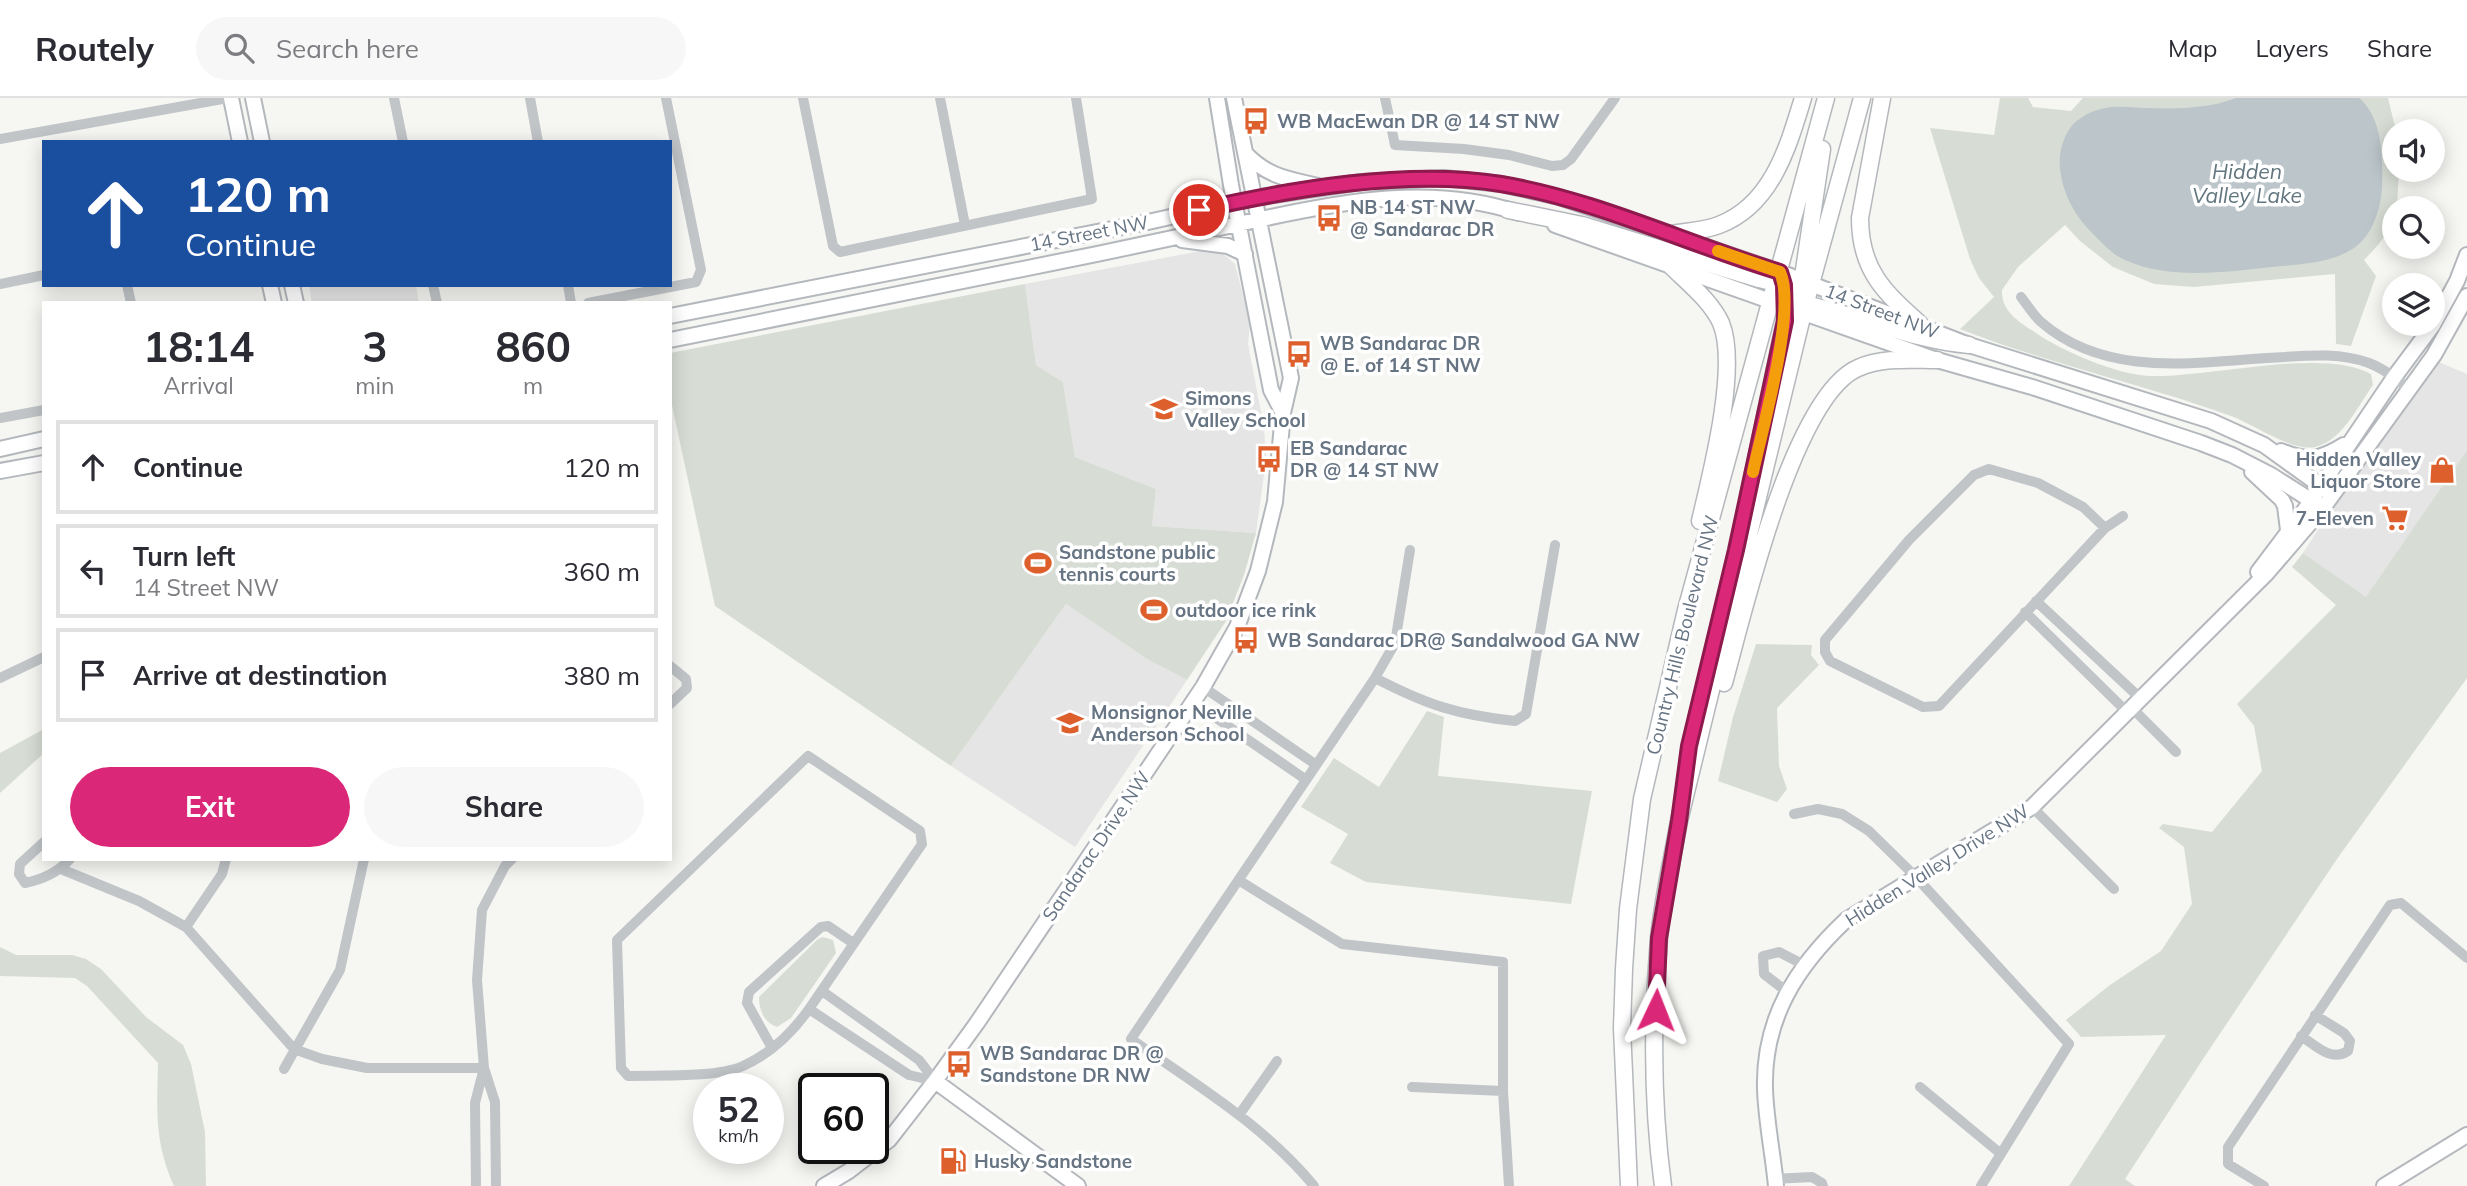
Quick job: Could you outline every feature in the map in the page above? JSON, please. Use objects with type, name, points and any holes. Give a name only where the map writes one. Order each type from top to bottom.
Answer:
[{"type":"main road","points":[[1671,234],[1718,226],[1751,207],[1782,159],[1803,98]]},
{"type":"main road","points":[[1663,1186],[1657,1139],[1656,1006],[1659,938],[1689,746],[1742,525],[1817,183],[1827,98]]},
{"type":"main road","name":"Country Hills Boulevard NW","points":[[1792,293],[1827,98]]},
{"type":"main road","name":"Country Hills Boulevard NW","points":[[1629,1186],[1622,1028],[1628,909],[1642,799],[1686,610],[1792,293],[1862,98]]},
{"type":"main road","points":[[1882,98],[1862,206],[1860,234],[1863,250],[1875,279],[1890,298],[1920,324]]},
{"type":"main road","points":[[1508,210],[1582,225],[1939,342],[1969,345]]},
{"type":"main road","points":[[1671,266],[1704,299],[1720,322],[1725,338],[1727,366],[1726,386],[1709,481],[1686,583],[1686,610]]},
{"type":"main road","points":[[1679,821],[1705,751],[1754,572],[1802,436],[1827,394],[1858,368],[1878,362],[1937,360]]},
{"type":"street","points":[[0,139],[230,98],[240,140]]},
{"type":"street","points":[[253,98],[262,140]]},
{"type":"street","points":[[394,98],[403,140]]},
{"type":"street","points":[[530,98],[538,140]]},
{"type":"street","points":[[666,98],[701,270],[696,282],[672,287]]},
{"type":"street","points":[[803,98],[833,246],[840,252],[1092,199],[1076,98]]},
{"type":"street","points":[[940,98],[965,225]]},
{"type":"street","name":"Sandarac Drive NW","points":[[1217,98],[1234,202],[1271,390],[1283,413]]},
{"type":"street","name":"Sandarac Drive NW","points":[[824,1186],[849,1171],[889,1140],[935,1081],[985,1012],[1203,687],[1237,627],[1258,571],[1275,502],[1283,413],[1291,378],[1234,98]]},
{"type":"street","points":[[1385,98],[1395,145],[1509,155],[1552,166],[1563,165],[1571,159],[1615,98]]},
{"type":"street","points":[[1245,153],[1257,166],[1270,174],[1325,188]]},
{"type":"street","name":"14 Street NW","points":[[672,316],[1148,222],[1255,198],[1361,182],[1444,178],[1500,184],[1559,197],[1671,234],[1937,360],[2032,387],[2232,455],[2317,504]]},
{"type":"street","name":"14 Street NW","points":[[672,340],[1361,199],[1410,197],[1459,200],[1508,210],[1671,266],[1920,324],[1969,345],[2211,421],[2263,444],[2332,494]]},
{"type":"street","points":[[1173,238],[1228,246],[1245,254]]},
{"type":"street","name":"Hidden Valley Drive NW","points":[[1775,1182],[1765,1089],[1768,1045],[1786,991],[1804,965],[1823,941],[1846,920],[2032,807],[2267,573],[2317,504],[2320,485],[2350,440],[2433,325],[2458,281],[2467,255]]},
{"type":"street","points":[[0,284],[42,275]]},
{"type":"street","points":[[598,301],[670,287]]},
{"type":"street","name":"Hidden Valley Drive NW","points":[[2235,604],[2288,530],[2332,494],[2434,355],[2467,296]]},
{"type":"street","points":[[2021,297],[2039,321],[2069,343],[2133,363],[2160,365],[2309,355],[2341,356],[2369,363],[2395,376],[2410,389]]},
{"type":"street","points":[[0,418],[42,410]]},
{"type":"street","points":[[0,449],[42,439]]},
{"type":"street","points":[[2263,444],[2292,456],[2315,459],[2330,454],[2350,440]]},
{"type":"street","points":[[2232,455],[2282,500],[2288,530]]},
{"type":"street","points":[[0,471],[42,463]]},
{"type":"street","points":[[2105,528],[2083,508],[2038,484],[1989,469],[1973,475],[1909,540],[1853,604],[1825,640],[1825,652],[1830,661],[1923,707],[1939,706],[2105,528],[2123,516]]},
{"type":"street","points":[[1376,678],[1411,697],[1440,708],[1478,717],[1515,721],[1526,714],[1555,545]]},
{"type":"street","points":[[1314,1186],[1299,1167],[1240,1115],[1131,1039],[1240,881],[1315,764],[1376,678],[1395,643],[1410,551]]},
{"type":"street","points":[[2036,601],[2176,752]]},
{"type":"street","points":[[2025,612],[2132,706]]},
{"type":"street","points":[[0,678],[42,658]]},
{"type":"street","points":[[672,668],[686,679],[687,688],[672,702]]},
{"type":"street","points":[[1203,687],[1315,764]]},
{"type":"street","points":[[1193,702],[1305,779]]},
{"type":"street","points":[[808,756],[920,831],[922,844],[853,943],[793,1031],[742,1067],[716,1072],[628,1076],[621,1068],[617,940],[808,756]]},
{"type":"street","points":[[2032,807],[2114,889]]},
{"type":"street","points":[[1794,814],[1818,809],[1842,814],[1869,831],[1915,876],[2070,1044],[1981,1186]]},
{"type":"street","points":[[42,844],[20,864],[19,874],[25,883],[40,880],[61,869],[68,861]]},
{"type":"street","points":[[186,927],[222,874],[225,861]]},
{"type":"street","points":[[284,1069],[340,971],[364,861]]},
{"type":"street","points":[[496,1186],[495,1102],[484,1068],[477,980],[482,911],[510,861]]},
{"type":"street","points":[[61,869],[139,901],[186,927],[294,1049],[322,1059],[367,1068],[484,1068]]},
{"type":"street","points":[[1240,881],[1342,944],[1503,962],[1503,1091],[1509,1186]]},
{"type":"street","points":[[2264,1186],[2228,1164],[2228,1147],[2390,905],[2401,903],[2467,958]]},
{"type":"street","points":[[772,1048],[747,1003],[749,992],[821,926],[828,926],[853,943]]},
{"type":"street","points":[[1786,991],[1764,974],[1763,956],[1779,952],[1804,965]]},
{"type":"street","points":[[822,991],[919,1060],[935,1081],[1078,1186]]},
{"type":"street","points":[[809,1009],[909,1075],[935,1081]]},
{"type":"street","points":[[2301,1036],[2332,1056],[2340,1056],[2348,1051],[2350,1041],[2344,1033],[2315,1015]]},
{"type":"street","points":[[1240,1115],[1277,1061]]},
{"type":"street","points":[[476,1186],[475,1103],[484,1068]]},
{"type":"street","points":[[1412,1087],[1503,1091]]},
{"type":"street","points":[[1920,1087],[2001,1154]]},
{"type":"street","points":[[2384,1186],[2467,1135]]},
{"type":"street","points":[[1775,1182],[1812,1177],[1823,1186]]},
{"type":"shaded area","points":[[2000,98],[2028,98],[2033,107],[2071,111],[2083,98],[2388,98],[2393,119],[2382,119],[2382,182],[2398,182],[2398,196],[2382,196],[2382,240],[2364,260],[2376,276],[2351,346],[2336,344],[2335,274],[2194,287],[2154,284],[2113,267],[2080,241],[2065,225],[2018,267],[2002,290],[2008,310],[2047,340],[2107,367],[2137,375],[2174,375],[2296,363],[2351,366],[2371,374],[2373,385],[2341,430],[2333,438],[2315,447],[2296,446],[2231,416],[2027,353],[1960,329],[1994,297],[1979,278],[1970,259],[1930,128],[1994,135]]},
{"type":"shaded area","name":"Simons Valley School","points":[[1206,250],[1221,252],[1235,264],[1250,323],[1248,344],[1264,428],[1266,459],[1256,533],[1152,526],[1156,489],[1075,457],[1063,382],[1036,365],[1025,284]]},
{"type":"shaded area","points":[[1025,284],[1036,365],[1063,382],[1075,457],[1156,489],[1152,526],[1256,533],[1244,575],[1226,621],[1187,680],[1147,659],[1066,604],[951,766],[715,606],[672,405],[672,353]]},
{"type":"shaded area","points":[[309,287],[416,287],[419,301],[312,301]]},
{"type":"shaded area","points":[[2436,361],[2467,374],[2467,450],[2366,598],[2303,553],[2351,478]]},
{"type":"shaded area","points":[[2467,450],[2467,678],[2337,859],[2203,1059],[2125,1179],[2135,1186],[2069,1186],[2166,1035],[2081,1037],[2066,1020],[2110,985],[2161,951],[2192,904],[2184,847],[2159,828],[2163,824],[2212,832],[2262,771],[2254,726],[2237,704],[2336,605],[2292,567],[2303,553],[2366,597]]},
{"type":"shaded area","name":"Monsignor Neville Anderson School","points":[[1066,604],[1147,659],[1187,680],[1075,847],[951,766]]},
{"type":"shaded area","points":[[1756,644],[1812,645],[1811,655],[1819,665],[1777,708],[1779,766],[1787,789],[1777,802],[1718,781],[1733,717]]},
{"type":"shaded area","points":[[1427,711],[1444,717],[1438,776],[1592,791],[1571,904],[1366,882],[1330,863],[1348,834],[1301,807],[1334,758],[1379,787]]},
{"type":"shaded area","points":[[42,730],[42,755],[0,793],[0,753]]},
{"type":"shaded area","points":[[823,937],[833,940],[836,953],[791,1018],[777,1027],[772,1025],[763,1015],[759,997]]},
{"type":"shaded area","points":[[0,947],[16,955],[72,955],[86,959],[101,969],[146,1017],[183,1045],[191,1064],[205,1132],[206,1186],[174,1186],[163,1154],[158,1125],[158,1063],[87,986],[75,978],[0,976]]},
{"type":"water","name":"Hidden Valley Lake","points":[[2236,98],[2359,98],[2373,116],[2377,128],[2382,176],[2377,213],[2371,229],[2360,243],[2345,253],[2325,260],[2198,273],[2160,270],[2125,260],[2093,234],[2071,204],[2060,169],[2064,140],[2075,122],[2089,113],[2105,108],[2192,108]]},
{"type":"slow traffic","points":[[1718,251],[1780,272],[1784,285],[1785,321],[1753,472]]},
{"type":"place","name":"WB MacEwan DR @ 14 ST NW","points":[[1256,121]]},
{"type":"place","name":"NB 14 ST NW @ Sandarac DR","points":[[1329,218]]},
{"type":"place","name":"WB Sandarac DR @ E. of 14 ST NW","points":[[1299,354]]},
{"type":"place","name":"Simons Valley School","points":[[1164,409]]},
{"type":"place","name":"EB Sandarac DR @ 14 ST NW","points":[[1269,459]]},
{"type":"place","name":"Hidden Valley Liquor Store","points":[[2442,470]]},
{"type":"place","name":"7-Eleven","points":[[2395,518]]},
{"type":"place","name":"Sandstone public tennis courts","points":[[1038,563]]},
{"type":"place","name":"outdoor ice rink","points":[[1154,610]]},
{"type":"place","name":"WB Sandarac DR@ Sandalwood GA NW","points":[[1246,640]]},
{"type":"place","name":"Monsignor Neville Anderson School","points":[[1070,723]]},
{"type":"place","name":"WB Sandarac DR @ Sandstone DR NW","points":[[959,1064]]},
{"type":"place","name":"Husky Sandstone","points":[[953,1161]]},
{"type":"route","points":[[1199,210],[1255,198],[1361,182],[1444,178],[1500,184],[1559,197],[1780,272],[1784,285],[1785,321],[1736,550],[1689,746],[1659,938],[1656,1010]]}]
